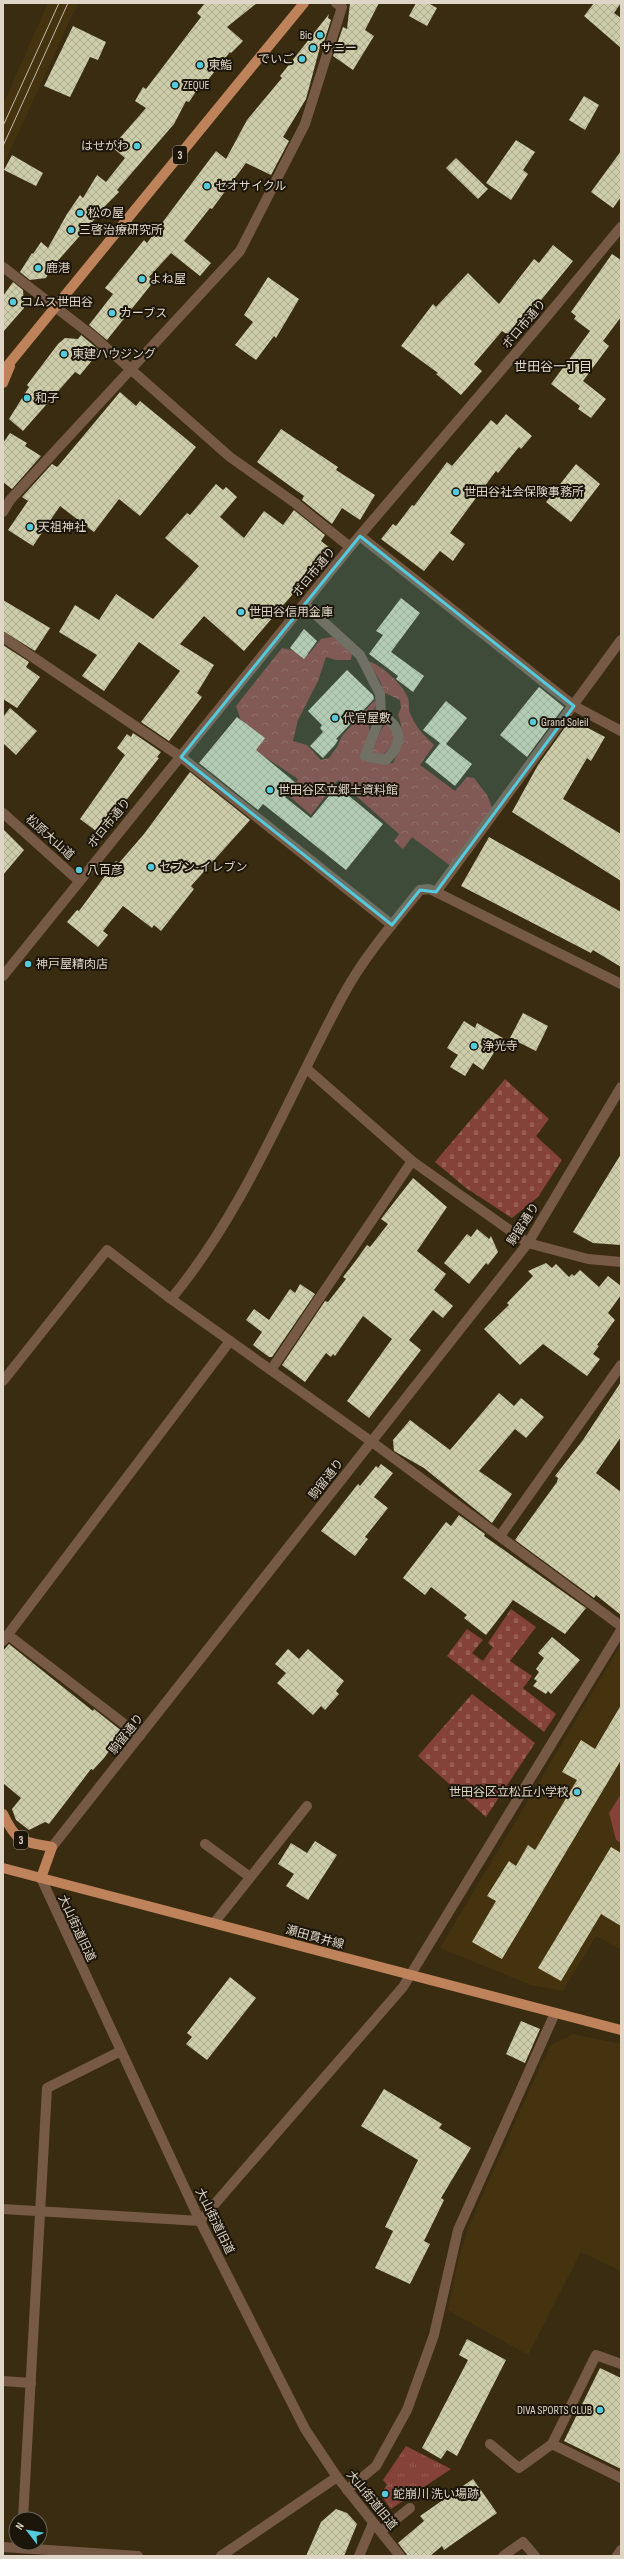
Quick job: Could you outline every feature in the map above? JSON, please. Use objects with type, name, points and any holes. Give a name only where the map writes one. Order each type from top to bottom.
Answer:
[{"type":"main road","name":"3","points":[[3,371],[304,3]]},
{"type":"main road","points":[[3,383],[13,359]]},
{"type":"main road","name":"3","points":[[3,1814],[14,1834],[19,1838],[52,1847]]},
{"type":"main road","name":"駒留通り","points":[[41,1878],[52,1847]]},
{"type":"main road","name":"瀬田貫井線","points":[[3,1868],[621,2030]]},
{"type":"street","points":[[3,512],[6,497],[131,369],[240,251],[305,124],[342,7],[336,3]]},
{"type":"street","name":"ボロ市通り","points":[[3,976],[350,547],[535,332],[621,226]]},
{"type":"street","points":[[3,267],[131,369],[230,457],[296,503],[350,547]]},
{"type":"street","points":[[360,536],[574,706],[621,730]]},
{"type":"street","points":[[304,604],[360,655],[380,694],[380,715]]},
{"type":"street","points":[[3,637],[181,757],[392,925]]},
{"type":"street","points":[[436,892],[621,640]]},
{"type":"street","name":"松原大山道","points":[[3,813],[79,881]]},
{"type":"street","points":[[171,1299],[199,1265],[247,1188],[345,991],[392,925],[420,890],[429,889],[436,892],[621,984]]},
{"type":"street","points":[[307,1068],[412,1161],[528,1243],[588,1259],[621,1262]]},
{"type":"street","name":"駒留通り","points":[[52,1847],[528,1243],[621,1087]]},
{"type":"street","points":[[271,1370],[412,1161]]},
{"type":"street","points":[[3,1380],[107,1250],[171,1299],[372,1442],[621,1626]]},
{"type":"street","points":[[140,1736],[5,1638],[230,1341]]},
{"type":"street","points":[[500,1536],[621,1364]]},
{"type":"street","points":[[3,2209],[200,2221],[411,1976],[621,1630]]},
{"type":"street","points":[[214,1923],[307,1806]]},
{"type":"street","points":[[205,1844],[250,1877]]},
{"type":"street","name":"大山街道旧道","points":[[41,1878],[200,2221],[306,2429],[346,2490],[400,2556]]},
{"type":"street","points":[[346,2490],[376,2466],[407,2410],[434,2335],[458,2230],[555,2013]]},
{"type":"street","points":[[23,2511],[47,2088],[121,2051]]},
{"type":"street","points":[[490,2444],[519,2468],[552,2444],[596,2355],[621,2364]]},
{"type":"street","points":[[3,2381],[31,2383]]},
{"type":"street","points":[[552,2444],[621,2478]]},
{"type":"street","points":[[221,2556],[337,2477]]},
{"type":"street","points":[[381,2531],[410,2508]]},
{"type":"street","points":[[359,2556],[373,2523]]},
{"type":"street","points":[[503,2556],[523,2542],[535,2556]]},
{"type":"street","points":[[617,2556],[621,2550]]},
{"type":"street","points":[[48,2551],[138,2556]]},
{"type":"highlighted area","points":[[360,536],[574,706],[436,892],[420,890],[392,925],[181,757]]},
{"type":"shaded area","points":[[48,3],[78,3],[3,166],[3,105]]},
{"type":"shaded area","name":"世田谷区立松丘小学校","points":[[620,1646],[621,1950],[596,1936],[563,1991],[531,1985],[440,1948]]},
{"type":"shaded area","points":[[573,2034],[621,2044],[621,2271],[581,2252],[528,2355],[448,2310],[458,2261],[468,2228],[537,2073],[551,2045]]},
{"type":"green space","points":[[332,637],[346,646],[352,653],[351,660],[336,660],[326,657],[318,681],[298,720],[293,741],[307,745],[321,760],[329,758],[337,747],[342,736],[373,702],[377,701],[369,726],[371,747],[384,725],[388,724],[395,736],[393,745],[382,756],[386,764],[393,763],[399,751],[402,740],[398,715],[401,708],[400,700],[383,692],[381,683],[368,661],[374,663],[385,671],[402,687],[409,700],[409,711],[414,722],[434,745],[420,765],[455,791],[467,777],[474,778],[487,795],[493,810],[452,867],[412,837],[403,849],[394,841],[399,834],[338,780],[311,815],[289,796],[298,779],[250,747],[236,706],[282,648],[309,654],[321,639]]},
{"type":"green space","points":[[505,1079],[549,1119],[536,1136],[562,1160],[538,1197],[512,1218],[466,1188],[435,1162]]},
{"type":"green space","points":[[511,1609],[536,1627],[510,1661],[532,1676],[523,1688],[556,1714],[544,1732],[447,1656],[467,1629],[483,1640],[472,1653],[483,1661],[493,1647],[488,1643]]},
{"type":"green space","points":[[472,1694],[535,1743],[486,1817],[418,1756]]},
{"type":"green space","points":[[621,1794],[621,1843],[616,1840],[609,1813]]},
{"type":"green space","points":[[406,2446],[451,2469],[391,2509],[380,2494],[387,2485],[383,2480]]},
{"type":"building","points":[[205,3],[257,3],[227,27],[243,41],[231,53],[230,52],[203,86],[201,84],[189,102],[186,101],[174,124],[117,190],[119,192],[100,211],[101,212],[54,265],[53,264],[46,278],[30,280],[20,272],[32,253],[33,254],[41,242],[48,248],[67,214],[80,195],[83,198],[97,175],[106,182],[125,158],[112,147],[146,108],[135,101],[143,87],[146,89],[201,17],[197,13]]},
{"type":"building","points":[[350,3],[379,3],[365,30],[374,36],[353,70],[333,56],[343,27],[347,29]]},
{"type":"building","points":[[416,3],[428,3],[437,8],[427,26],[409,16]]},
{"type":"building","points":[[594,3],[621,3],[614,13],[621,18],[621,48],[584,16]]},
{"type":"building","points":[[329,14],[328,18],[331,20],[322,48],[320,47],[306,99],[283,137],[289,141],[271,175],[246,163],[212,209],[210,208],[184,241],[211,263],[200,276],[171,253],[149,277],[154,281],[107,340],[89,325],[113,294],[105,288],[144,240],[147,243],[216,151],[226,159],[247,120],[282,78],[280,76]]},
{"type":"building","points":[[73,26],[106,42],[98,60],[90,57],[70,97],[44,86]]},
{"type":"building","points":[[584,96],[599,105],[585,130],[569,120]]},
{"type":"building","points":[[516,140],[535,152],[523,170],[528,174],[511,200],[486,183]]},
{"type":"building","points":[[621,151],[621,197],[613,208],[591,192]]},
{"type":"building","points":[[12,155],[43,173],[36,186],[4,170]]},
{"type":"building","points":[[456,158],[488,189],[478,199],[446,168]]},
{"type":"building","points":[[553,245],[573,261],[511,337],[502,331],[474,364],[482,371],[461,395],[436,374],[438,373],[401,346],[433,304],[436,307],[468,273],[499,304],[534,259],[539,263]]},
{"type":"building","points":[[612,254],[621,260],[621,317],[603,341],[609,346],[583,381],[606,399],[591,418],[578,409],[580,406],[551,384],[590,331],[574,319],[576,316],[571,312]]},
{"type":"building","points":[[268,277],[299,299],[276,338],[274,336],[256,360],[235,345],[253,322],[244,315]]},
{"type":"building","name":"コムス世田谷","points":[[13,282],[23,290],[24,308],[3,332],[3,296]]},
{"type":"building","points":[[81,335],[99,350],[99,352],[80,375],[75,372],[23,431],[9,419],[29,387],[27,385],[58,344],[65,338],[78,339]]},
{"type":"building","points":[[120,392],[136,406],[140,401],[196,447],[140,516],[119,499],[94,532],[60,506],[33,546],[8,530],[28,501],[22,497],[52,464],[57,467],[59,465]]},
{"type":"building","points":[[506,414],[532,436],[521,449],[519,447],[498,473],[496,471],[450,533],[465,544],[453,561],[440,551],[424,571],[381,539],[393,524],[396,526],[412,505],[414,506],[447,462],[452,466],[491,420],[497,425]]},
{"type":"building","points":[[281,429],[338,467],[336,470],[375,495],[360,520],[342,508],[332,524],[302,500],[304,496],[257,462]]},
{"type":"building","points":[[10,433],[27,443],[25,446],[41,456],[12,489],[3,482],[3,443]]},
{"type":"building","points":[[576,464],[600,484],[571,522],[546,502]]},
{"type":"building","points":[[216,484],[223,490],[226,487],[237,497],[220,517],[244,538],[264,511],[283,525],[294,510],[325,535],[321,541],[330,548],[300,590],[298,588],[244,651],[204,616],[180,644],[214,665],[197,693],[202,697],[169,741],[141,722],[180,671],[139,642],[104,691],[82,676],[97,655],[59,632],[75,605],[99,620],[116,594],[153,619],[199,566],[165,538],[187,513],[190,515]]},
{"type":"building","points":[[401,598],[420,613],[391,652],[424,676],[413,692],[396,679],[398,676],[369,654],[383,635],[376,631]]},
{"type":"building","points":[[3,600],[50,628],[35,651],[3,631]]},
{"type":"building","points":[[304,629],[317,641],[304,659],[290,648]]},
{"type":"building","points":[[3,645],[29,662],[26,667],[40,677],[17,708],[3,699]]},
{"type":"building","name":"代官屋敷","points":[[347,670],[373,695],[374,699],[336,739],[338,740],[335,745],[323,758],[310,746],[323,732],[320,728],[322,725],[308,711]]},
{"type":"building","name":"Grand Soleil","points":[[539,687],[564,707],[527,757],[500,735]]},
{"type":"building","points":[[446,701],[467,718],[446,744],[472,764],[455,786],[425,762],[440,743],[423,730]]},
{"type":"building","points":[[10,708],[37,731],[16,755],[3,743],[3,717]]},
{"type":"building","points":[[237,717],[265,738],[256,750],[296,783],[285,797],[311,818],[337,786],[383,824],[346,870],[263,804],[258,810],[199,763]]},
{"type":"building","points":[[571,719],[605,737],[591,761],[587,758],[563,799],[621,834],[621,881],[512,812],[538,765]]},
{"type":"building","points":[[133,733],[161,752],[157,757],[159,758],[100,834],[80,819],[125,755],[117,748],[127,734],[131,737]]},
{"type":"building","points":[[190,772],[250,820],[191,886],[194,889],[161,931],[154,925],[152,928],[123,906],[103,931],[108,935],[98,947],[67,922],[77,910],[79,911],[116,861],[119,863],[144,834]]},
{"type":"building","points":[[3,829],[24,850],[3,875]]},
{"type":"building","points":[[489,837],[621,912],[621,967],[593,950],[591,953],[461,886]]},
{"type":"building","points":[[523,1013],[548,1026],[536,1051],[510,1038]]},
{"type":"building","points":[[464,1021],[475,1028],[477,1023],[503,1038],[483,1070],[473,1063],[465,1076],[450,1067],[458,1055],[447,1048]]},
{"type":"building","points":[[621,1154],[621,1245],[593,1243],[573,1232]]},
{"type":"building","points":[[413,1178],[447,1207],[417,1251],[446,1274],[434,1290],[453,1306],[443,1318],[433,1310],[409,1340],[421,1350],[369,1418],[347,1401],[392,1339],[363,1316],[335,1356],[333,1354],[331,1357],[326,1353],[305,1382],[282,1365],[325,1301],[328,1302],[346,1279],[343,1277],[367,1245],[370,1247],[388,1224],[381,1219]]},
{"type":"building","points":[[477,1229],[489,1239],[491,1236],[498,1252],[488,1265],[486,1263],[469,1284],[444,1263],[467,1234],[471,1237]]},
{"type":"building","points":[[546,1263],[552,1268],[556,1264],[569,1277],[572,1274],[574,1276],[580,1270],[599,1287],[608,1276],[621,1286],[621,1295],[608,1313],[615,1320],[597,1345],[599,1346],[593,1354],[600,1359],[587,1376],[543,1344],[520,1365],[484,1329],[509,1305],[507,1303],[533,1276],[528,1271]]},
{"type":"building","points":[[300,1284],[315,1294],[272,1357],[269,1357],[253,1345],[262,1332],[246,1320],[254,1309],[269,1320],[290,1289],[295,1293]]},
{"type":"building","points":[[621,1382],[621,1437],[596,1473],[621,1492],[621,1615],[596,1595],[594,1598],[515,1540],[557,1482],[558,1478],[555,1476],[583,1440]]},
{"type":"building","points":[[499,1393],[514,1406],[521,1398],[544,1417],[526,1438],[515,1429],[479,1471],[512,1494],[492,1523],[424,1468],[394,1451],[393,1440],[410,1420],[450,1450]]},
{"type":"building","points":[[381,1464],[393,1473],[374,1497],[388,1508],[365,1537],[368,1539],[355,1556],[321,1531],[358,1484],[360,1486],[376,1466],[378,1468]]},
{"type":"building","points":[[459,1515],[485,1534],[484,1536],[586,1608],[565,1634],[513,1600],[486,1635],[464,1618],[467,1615],[431,1587],[425,1595],[403,1578],[446,1522],[451,1526]]},
{"type":"building","points":[[552,1637],[580,1660],[551,1694],[548,1691],[546,1694],[533,1686],[537,1681],[534,1679],[539,1672],[536,1669],[544,1658],[538,1653]]},
{"type":"building","points":[[9,1644],[93,1711],[94,1709],[123,1732],[104,1758],[93,1770],[91,1769],[49,1824],[45,1822],[29,1830],[16,1820],[12,1809],[21,1798],[3,1783],[3,1651]]},
{"type":"building","points":[[288,1649],[299,1659],[308,1649],[344,1681],[336,1691],[339,1694],[325,1710],[321,1706],[313,1715],[277,1683],[286,1673],[275,1664]]},
{"type":"building","points":[[621,1705],[621,1760],[502,1959],[472,1942],[496,1901],[487,1896],[509,1861],[516,1866],[528,1845],[535,1850],[577,1780],[562,1772],[581,1740],[595,1749]]},
{"type":"building","points":[[315,1841],[337,1855],[308,1900],[286,1886],[294,1874],[278,1864],[291,1843],[307,1853]]},
{"type":"building","points":[[611,1847],[621,1853],[621,1926],[601,1914],[561,1981],[538,1968]]},
{"type":"building","points":[[230,1977],[256,1998],[207,2060],[186,2044],[192,2037],[187,2033]]},
{"type":"building","points":[[521,2021],[540,2029],[525,2063],[506,2054]]},
{"type":"building","points":[[384,2089],[442,2124],[439,2128],[471,2148],[441,2198],[444,2200],[424,2241],[430,2244],[410,2284],[375,2268],[393,2231],[385,2227],[418,2160],[361,2126]]},
{"type":"building","points":[[467,2339],[506,2360],[457,2456],[447,2450],[441,2459],[422,2448],[468,2360],[459,2355]]},
{"type":"building","name":"DIVA SPORTS CLUB","points":[[600,2368],[621,2378],[621,2469],[564,2441]]},
{"type":"building","points":[[473,2479],[497,2513],[444,2550],[442,2546],[430,2556],[408,2556],[398,2543],[424,2521],[420,2516]]},
{"type":"building","points":[[336,2509],[347,2513],[357,2524],[344,2556],[306,2556],[321,2522]]},
{"type":"tram line","points":[[3,126],[59,3]]},
{"type":"tram line","points":[[3,146],[68,3]]},
{"type":"place","name":"Bic","points":[[320,35]]},
{"type":"place","name":"サニー","points":[[313,48]]},
{"type":"place","name":"でいご","points":[[302,59]]},
{"type":"place","name":"東鮨","points":[[200,65]]},
{"type":"place","name":"ZEQUE","points":[[175,85]]},
{"type":"place","name":"はせがわ","points":[[137,146]]},
{"type":"place","name":"セオサイクル","points":[[207,186]]},
{"type":"place","name":"松の屋","points":[[80,213]]},
{"type":"place","name":"三啓治療研究所","points":[[71,230]]},
{"type":"place","name":"鹿港","points":[[38,268]]},
{"type":"place","name":"よね屋","points":[[142,279]]},
{"type":"place","name":"コムス世田谷","points":[[13,302]]},
{"type":"place","name":"カーブス","points":[[112,313]]},
{"type":"place","name":"東建ハウジング","points":[[64,354]]},
{"type":"place","name":"和子","points":[[27,398]]},
{"type":"place","name":"世田谷社会保険事務所","points":[[456,492]]},
{"type":"place","name":"天祖神社","points":[[30,527]]},
{"type":"place","name":"世田谷信用金庫","points":[[241,612]]},
{"type":"place","name":"代官屋敷","points":[[335,718]]},
{"type":"place","name":"Grand Soleil","points":[[533,722]]},
{"type":"place","name":"世田谷区立郷土資料館","points":[[270,790]]},
{"type":"place","name":"セブン-イレブン","points":[[151,867]]},
{"type":"place","name":"八百彦","points":[[79,870]]},
{"type":"place","name":"神戸屋精肉店","points":[[28,964]]},
{"type":"place","name":"浄光寺","points":[[474,1046]]},
{"type":"place","name":"世田谷区立松丘小学校","points":[[577,1792]]},
{"type":"place","name":"DIVA SPORTS CLUB","points":[[600,2410]]},
{"type":"place","name":"蛇崩川 洗い場跡","points":[[385,2494]]},
{"type":"district","name":"世田谷一丁目","points":[[553,366]]}]
